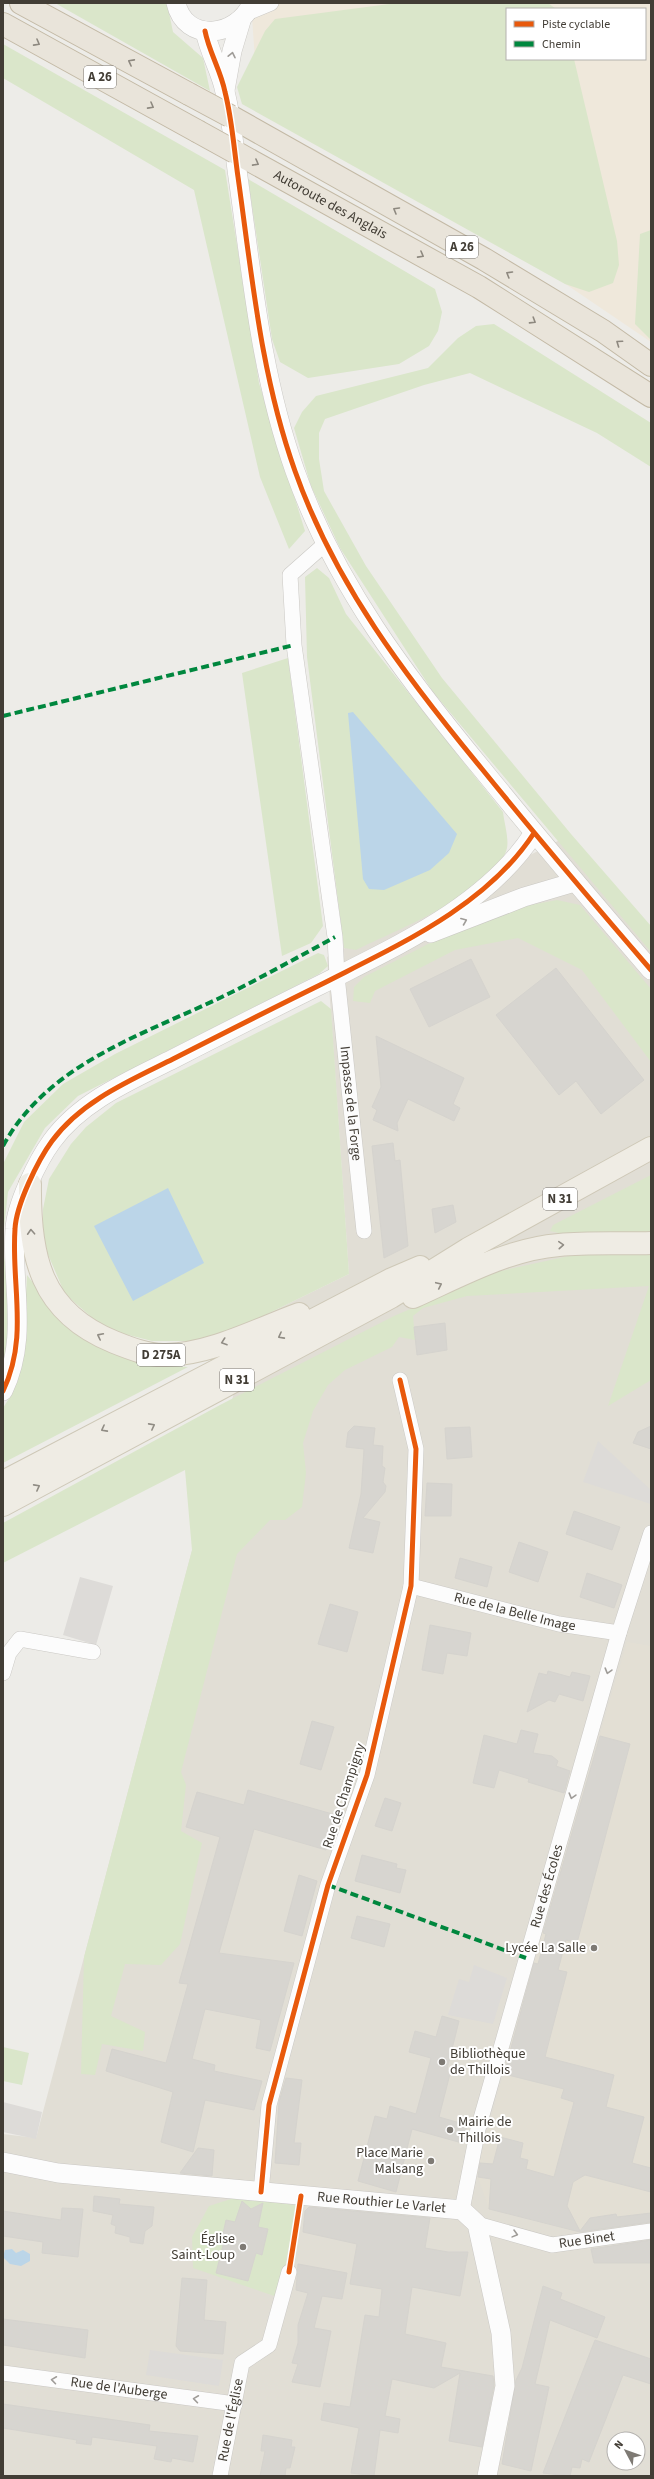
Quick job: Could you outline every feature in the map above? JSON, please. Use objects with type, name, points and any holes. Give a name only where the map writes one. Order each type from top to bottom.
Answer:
[{"type":"highway","name":"Autoroute des Anglais","points":[[21,3],[267,136],[484,259],[603,332],[651,365]]},
{"type":"highway","name":"Autoroute des Anglais","points":[[3,24],[479,287],[651,396]]},
{"type":"main road","name":"N 31","points":[[3,1505],[391,1298],[468,1249],[651,1148]]},
{"type":"main road","name":"D 275A","points":[[30,1184],[31,1238],[37,1264],[61,1308],[98,1336],[145,1352],[166,1356],[222,1343],[392,1279]]},
{"type":"main road","points":[[263,1366],[491,1261],[558,1245],[651,1243]]},
{"type":"main road","name":"N 31","points":[[3,1482],[392,1279],[468,1249]]},
{"type":"street","points":[[176,3],[183,17],[193,26],[205,31],[218,32],[231,28],[247,12],[271,3]]},
{"type":"street","points":[[225,90],[232,51],[247,12]]},
{"type":"street","points":[[205,31],[208,46],[225,90],[255,304],[272,395],[295,472],[325,544],[352,593],[408,678],[534,833],[651,970]]},
{"type":"street","name":"Impasse de la Forge","points":[[325,544],[290,575],[294,645],[335,937],[337,976],[364,1231]]},
{"type":"street","name":"D 275A","points":[[30,1184],[42,1156],[53,1139],[81,1111],[101,1097],[401,944],[458,908],[495,880],[523,850],[534,833]]},
{"type":"street","name":"D 275A","points":[[401,944],[455,925],[524,896],[575,882]]},
{"type":"street","points":[[3,1391],[10,1376],[18,1332],[15,1230],[18,1211],[30,1184]]},
{"type":"street","name":"Rue de Champigny","points":[[261,2192],[269,2105],[328,1885],[367,1775],[411,1586],[416,1448],[400,1380]]},
{"type":"street","name":"Rue des Écoles","points":[[462,2210],[478,2129],[619,1633],[651,1533]]},
{"type":"street","name":"Rue de la Belle Image","points":[[411,1586],[559,1624],[619,1633]]},
{"type":"street","points":[[3,1673],[8,1653],[20,1640],[93,1652]]},
{"type":"street","name":"Rue Routhier Le Varlet","points":[[3,2162],[58,2173],[462,2210],[477,2224]]},
{"type":"street","points":[[477,2224],[502,2333],[505,2386],[487,2476]]},
{"type":"street","name":"Rue Binet","points":[[477,2224],[552,2245],[651,2230]]},
{"type":"street","name":"Rue de l'Église","points":[[220,2476],[242,2364],[269,2345],[289,2272]]},
{"type":"street","name":"Rue de l'Auberge","points":[[3,2373],[235,2404]]},
{"type":"shaded area","points":[[251,3],[651,3],[651,342],[256,74]]},
{"type":"shaded area","points":[[564,838],[651,929],[651,2476],[3,2476],[3,2134],[36,2138],[253,1321],[349,1274],[327,957]]},
{"type":"shaded area","points":[[598,1441],[651,1490],[651,1504],[583,1482]]},
{"type":"shaded area","points":[[80,1577],[113,1586],[96,1645],[63,1635]]},
{"type":"shaded area","name":"Lycée La Salle","points":[[627,1642],[651,1646],[651,2221],[588,2230],[569,2229],[489,2209],[478,2177],[479,2163],[542,1933]]},
{"type":"shaded area","points":[[474,1965],[507,1978],[493,2024],[448,2015],[459,1979],[469,1982]]},
{"type":"shaded area","points":[[3,2102],[42,2112],[36,2139],[3,2132]]},
{"type":"shaded area","points":[[150,2350],[223,2360],[219,2386],[146,2375]]},
{"type":"green space","points":[[55,3],[167,3],[173,32],[203,58],[210,91]]},
{"type":"green space","points":[[397,3],[548,3],[555,8],[506,8],[506,60],[574,60],[617,241],[619,265],[613,283],[589,292],[565,284],[242,104],[237,87],[265,31],[275,19]]},
{"type":"green space","points":[[3,44],[225,170],[259,383],[305,531],[289,549],[260,477],[194,190],[3,78]]},
{"type":"green space","points":[[248,179],[435,289],[442,312],[438,331],[429,346],[399,364],[308,378],[280,362],[272,339]]},
{"type":"green space","points":[[651,230],[651,340],[635,324],[640,234]]},
{"type":"green space","points":[[494,324],[651,423],[651,467],[597,433],[470,373],[424,385],[325,419],[319,433],[319,459],[324,491],[366,566],[442,678],[571,834],[651,926],[651,952],[433,692],[340,548],[311,486],[294,428],[302,412],[316,396],[428,368],[458,338],[476,326]]},
{"type":"green space","points":[[317,568],[329,578],[346,614],[503,812],[507,840],[507,848],[499,864],[485,879],[465,894],[418,921],[356,950],[344,948],[307,657],[305,577]]},
{"type":"green space","points":[[288,658],[323,926],[311,943],[282,956],[242,673]]},
{"type":"green space","points":[[557,900],[580,905],[651,989],[651,1062],[582,970],[518,938],[455,950],[375,991],[370,1003],[353,1001],[354,987],[364,977],[428,944],[525,906]]},
{"type":"green space","points":[[318,953],[324,955],[328,966],[319,974],[78,1096],[45,1128],[8,1192],[3,1236],[3,1164],[24,1122],[63,1084],[115,1054]]},
{"type":"green space","points":[[321,1001],[331,1009],[349,1274],[253,1321],[205,1341],[152,1341],[105,1329],[65,1294],[43,1243],[43,1209],[49,1179],[71,1144],[86,1127],[116,1103]]},
{"type":"green space","points":[[651,1175],[651,1236],[572,1236],[550,1231],[553,1225]]},
{"type":"green space","points":[[3,1253],[10,1294],[10,1323],[7,1351],[3,1363]]},
{"type":"green space","points":[[651,1253],[651,1380],[608,1406],[649,1286],[467,1296],[423,1308],[413,1316],[415,1340],[399,1337],[392,1347],[345,1370],[328,1385],[313,1411],[303,1443],[306,1473],[302,1507],[285,1520],[270,1520],[237,1554],[181,1772],[186,1785],[181,1831],[202,1843],[180,1944],[161,1965],[125,1964],[111,2016],[145,2032],[143,2051],[102,2044],[95,2075],[81,2074],[84,1957],[192,1550],[185,1470],[3,1563],[3,1523],[220,1405],[394,1316],[496,1272],[578,1254]]},
{"type":"green space","points":[[27,1275],[63,1321],[158,1365],[188,1367],[3,1463],[3,1408],[13,1392],[23,1357]]},
{"type":"green space","points":[[3,2047],[29,2053],[22,2085],[3,2081]]},
{"type":"green space","points":[[234,2198],[296,2205],[280,2298],[193,2268],[192,2237],[209,2206]]},
{"type":"water","points":[[353,712],[457,834],[449,853],[430,870],[384,890],[369,889],[363,879],[348,713]]},
{"type":"water","points":[[168,1188],[204,1263],[133,1301],[94,1226]]},
{"type":"water","points":[[12,2249],[16,2253],[23,2250],[30,2254],[30,2261],[21,2266],[10,2264],[3,2257],[5,2250]]},
{"type":"building","points":[[471,959],[490,997],[429,1027],[410,989]]},
{"type":"building","points":[[556,968],[644,1080],[601,1114],[576,1081],[559,1095],[496,1015]]},
{"type":"building","points":[[376,1036],[464,1078],[453,1104],[460,1108],[454,1121],[408,1099],[397,1123],[398,1131],[373,1120],[377,1110],[372,1107],[381,1087]]},
{"type":"building","points":[[393,1143],[395,1161],[400,1160],[408,1246],[384,1258],[372,1146]]},
{"type":"building","points":[[453,1205],[456,1222],[435,1233],[432,1209]]},
{"type":"building","points":[[445,1323],[447,1350],[417,1355],[414,1327]]},
{"type":"building","points":[[354,1426],[375,1428],[373,1445],[383,1446],[382,1466],[385,1468],[383,1482],[386,1486],[385,1492],[363,1518],[380,1522],[373,1553],[349,1548],[361,1494],[364,1449],[346,1447],[348,1432]]},
{"type":"building","points":[[651,1426],[651,1449],[633,1443],[638,1432]]},
{"type":"building","points":[[470,1427],[472,1457],[447,1459],[445,1428]]},
{"type":"building","points":[[427,1483],[452,1484],[451,1516],[425,1516]]},
{"type":"building","points":[[574,1511],[620,1527],[612,1550],[566,1534]]},
{"type":"building","points":[[519,1542],[548,1552],[538,1582],[509,1572]]},
{"type":"building","points":[[460,1558],[492,1567],[487,1587],[455,1578]]},
{"type":"building","points":[[587,1573],[622,1585],[614,1608],[580,1597]]},
{"type":"building","points":[[330,1604],[358,1612],[347,1652],[318,1644]]},
{"type":"building","points":[[430,1625],[471,1633],[467,1656],[447,1653],[443,1674],[422,1670]]},
{"type":"building","points":[[548,1671],[570,1677],[572,1672],[590,1676],[583,1701],[559,1694],[555,1702],[549,1700],[527,1712],[539,1673],[547,1675]]},
{"type":"building","points":[[312,1721],[334,1727],[321,1770],[300,1764]]},
{"type":"building","points":[[521,1730],[538,1734],[533,1753],[552,1756],[558,1761],[556,1766],[570,1771],[564,1793],[528,1782],[529,1779],[499,1770],[494,1788],[473,1783],[484,1735],[517,1744]]},
{"type":"building","points":[[600,1736],[630,1744],[577,1943],[566,1940],[558,1970],[567,1972],[545,2057],[614,2075],[606,2107],[644,2117],[632,2163],[651,2168],[651,2192],[585,2175],[573,2182],[567,2206],[580,2231],[590,2218],[616,2214],[617,2217],[651,2213],[651,2222],[580,2232],[489,2209],[491,2179],[478,2177],[480,2163],[493,2164],[500,2137],[523,2143],[520,2158],[528,2160],[526,2169],[554,2177],[574,2102],[561,2098],[564,2089],[504,2074],[534,1963],[538,1964],[546,1934],[543,1933]]},
{"type":"building","points":[[248,1790],[336,1815],[326,1850],[254,1829],[219,1953],[294,1963],[270,2051],[256,2048],[261,2020],[205,2009],[192,2059],[215,2065],[214,2071],[262,2081],[254,2110],[205,2100],[193,2152],[161,2142],[173,2092],[106,2071],[112,2049],[166,2063],[188,1984],[179,1983],[220,1837],[186,1827],[197,1792],[244,1805]]},
{"type":"building","points":[[385,1798],[401,1803],[392,1831],[375,1826]]},
{"type":"building","points":[[362,1855],[397,1864],[396,1868],[406,1870],[400,1893],[355,1881]]},
{"type":"building","points":[[299,1875],[317,1881],[302,1936],[284,1931]]},
{"type":"building","points":[[357,1916],[390,1924],[384,1947],[351,1938]]},
{"type":"building","points":[[442,2016],[459,2021],[447,2069],[451,2070],[439,2117],[467,2125],[462,2143],[412,2129],[396,2192],[358,2181],[375,2116],[387,2119],[390,2106],[416,2114],[431,2058],[409,2052],[415,2031],[436,2037]]},
{"type":"building","points":[[286,2078],[302,2080],[294,2143],[301,2143],[299,2165],[275,2163],[279,2102]]},
{"type":"building","points":[[198,2148],[214,2150],[212,2176],[180,2173]]},
{"type":"building","points":[[94,2196],[120,2199],[119,2204],[154,2207],[152,2226],[145,2231],[143,2244],[130,2242],[130,2237],[115,2233],[116,2226],[111,2224],[113,2215],[93,2211]]},
{"type":"building","name":"Église Saint-Loup","points":[[242,2201],[251,2209],[263,2203],[258,2227],[268,2229],[262,2255],[256,2253],[248,2281],[216,2273],[224,2241],[222,2238],[226,2220],[235,2222]]},
{"type":"building","points":[[309,2207],[430,2218],[425,2248],[448,2252],[468,2252],[460,2296],[412,2287],[405,2334],[446,2343],[441,2367],[493,2376],[494,2385],[482,2447],[449,2441],[460,2373],[434,2388],[392,2379],[385,2416],[400,2419],[398,2433],[380,2430],[374,2476],[351,2473],[359,2428],[321,2420],[324,2403],[350,2407],[365,2315],[379,2317],[382,2289],[350,2284],[357,2244],[303,2232],[305,2211]]},
{"type":"building","points":[[62,2208],[83,2209],[78,2257],[42,2253],[43,2242],[3,2236],[3,2211],[61,2220]]},
{"type":"building","points":[[651,2240],[651,2263],[594,2263],[591,2249]]},
{"type":"building","points":[[298,2264],[347,2273],[342,2299],[322,2296],[314,2328],[331,2331],[320,2387],[292,2382],[298,2364],[292,2363],[298,2343],[298,2325],[308,2293],[296,2290]]},
{"type":"building","points":[[182,2278],[207,2280],[204,2320],[226,2322],[223,2354],[180,2351],[176,2346]]},
{"type":"building","points":[[543,2286],[562,2293],[560,2299],[605,2317],[597,2338],[550,2320],[535,2384],[549,2387],[531,2471],[502,2464],[516,2380],[522,2368]]},
{"type":"building","points":[[3,2319],[88,2330],[85,2358],[3,2345]]},
{"type":"building","points":[[595,2340],[651,2359],[651,2384],[623,2375],[589,2462],[582,2459],[580,2468],[572,2467],[570,2476],[543,2473]]},
{"type":"building","points":[[3,2404],[150,2425],[149,2431],[198,2436],[193,2462],[172,2458],[171,2462],[154,2459],[157,2446],[92,2437],[91,2445],[76,2443],[77,2440],[3,2428]]},
{"type":"building","points":[[263,2435],[292,2440],[291,2447],[295,2447],[290,2468],[286,2468],[285,2476],[260,2476],[265,2451],[261,2451]]},
{"type":"marked path","points":[[3,716],[294,645]]},
{"type":"marked path","points":[[3,1146],[23,1117],[46,1092],[74,1071],[103,1053],[230,993],[335,937]]},
{"type":"marked path","points":[[328,1885],[526,1958]]},
{"type":"cycle path","points":[[205,31],[223,84],[233,134],[253,288],[274,399],[283,435],[311,512],[330,552],[352,591],[375,628],[426,700],[566,870],[651,970]]},
{"type":"cycle path","points":[[3,1391],[11,1371],[17,1331],[14,1250],[16,1219],[23,1196],[34,1171],[46,1149],[64,1127],[77,1114],[92,1103],[124,1084],[379,955],[438,922],[491,882],[514,859],[534,833]]},
{"type":"cycle path","points":[[261,2192],[269,2105],[328,1885],[367,1775],[411,1586],[416,1449],[400,1380]]},
{"type":"cycle path","points":[[289,2272],[301,2196]]},
{"type":"place","name":"Lycée La Salle","points":[[594,1948]]},
{"type":"place","name":"Bibliothèque de Thillois","points":[[442,2062]]},
{"type":"place","name":"Mairie de Thillois","points":[[450,2130]]},
{"type":"place","name":"Place Marie Malsang","points":[[431,2161]]},
{"type":"place","name":"Église Saint-Loup","points":[[243,2247]]}]
